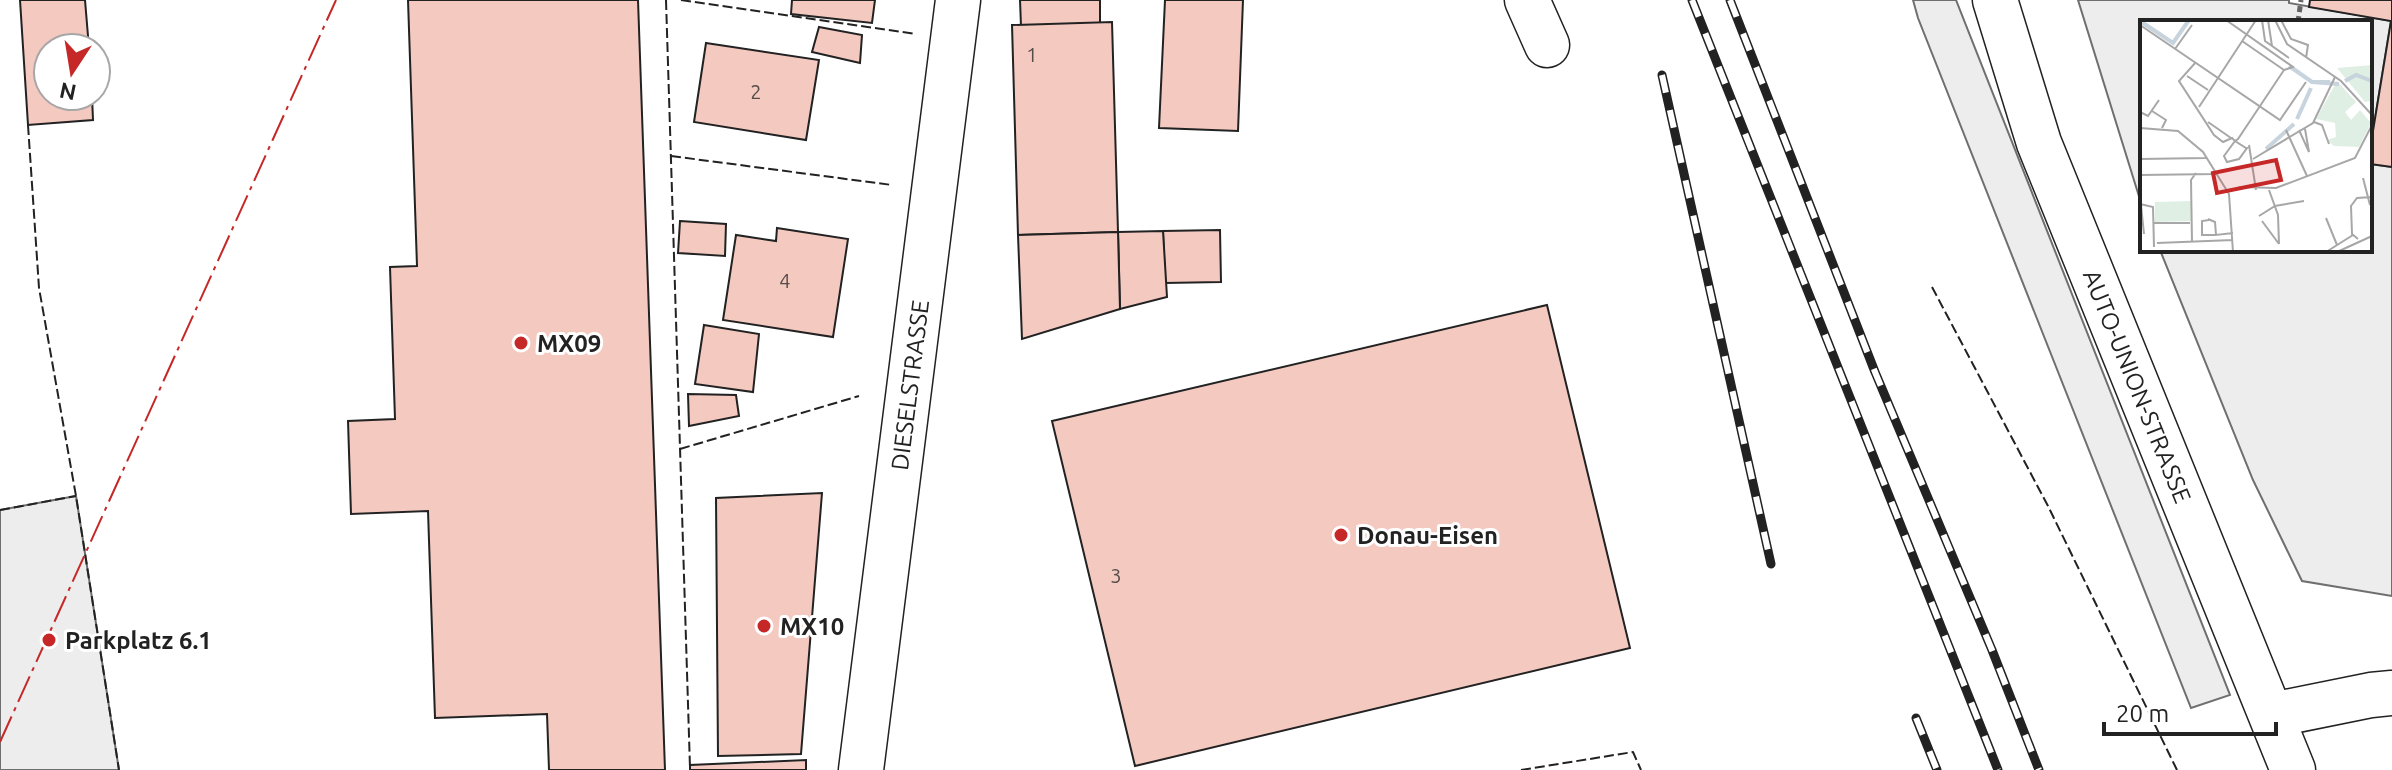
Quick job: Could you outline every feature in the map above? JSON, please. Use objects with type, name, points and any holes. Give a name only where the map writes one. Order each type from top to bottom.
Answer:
[{"type":"street","name":"DIESELSTRASSE","points":[[861,770],[958,0]]},
{"type":"street","points":[[1527,0],[1547,45]]},
{"type":"street","name":"AUTO-UNION-STRASSE","points":[[1995,0],[2039,143],[2293,770]]},
{"type":"street","points":[[2272,715],[2392,693]]},
{"type":"path","points":[[2298,20],[2301,0]]},
{"type":"shaded area","points":[[1913,0],[1956,0],[2230,695],[2191,708]]},
{"type":"shaded area","points":[[2078,0],[2289,0],[2289,3],[2391,21],[2372,137],[2372,20],[2140,20],[2140,200]]},
{"type":"shaded area","points":[[2372,164],[2392,167],[2392,596],[2302,581],[2253,480],[2161,252],[2372,252]]},
{"type":"shaded area","name":"Parkplatz 6.1","points":[[76,496],[119,770],[0,770],[0,510]]},
{"type":"building","points":[[20,0],[85,0],[88,32],[32,32],[32,112],[93,112],[93,120],[28,125]]},
{"type":"building","name":"MX09","points":[[408,0],[638,0],[665,770],[549,770],[547,714],[435,718],[428,511],[351,514],[348,421],[395,419],[390,267],[417,266]]},
{"type":"building","points":[[792,0],[875,0],[872,23],[791,14]]},
{"type":"building","points":[[1020,0],[1100,0],[1100,23],[1021,26]]},
{"type":"building","points":[[1165,0],[1243,0],[1238,131],[1159,128]]},
{"type":"building","points":[[2310,0],[2392,0],[2392,167],[2372,164],[2372,137],[2391,21],[2309,7]]},
{"type":"building","points":[[1112,22],[1118,232],[1018,235],[1012,25]]},
{"type":"building","points":[[819,27],[862,35],[860,63],[812,52]]},
{"type":"building","points":[[706,43],[819,60],[806,140],[694,122]]},
{"type":"building","points":[[680,221],[726,224],[725,256],[678,253]]},
{"type":"building","points":[[777,228],[848,239],[833,337],[723,320],[736,235],[776,241]]},
{"type":"building","points":[[1220,230],[1221,282],[1165,283],[1163,231]]},
{"type":"building","points":[[1163,231],[1167,297],[1120,309],[1118,232]]},
{"type":"building","points":[[1118,232],[1120,309],[1022,339],[1018,235]]},
{"type":"building","name":"Donau-Eisen","points":[[1547,305],[1630,648],[1135,766],[1052,421]]},
{"type":"building","points":[[704,325],[759,334],[753,392],[695,384]]},
{"type":"building","points":[[688,394],[736,395],[739,416],[689,426]]},
{"type":"building","name":"MX10","points":[[822,493],[801,754],[718,756],[716,498]]},
{"type":"building","points":[[806,760],[806,770],[690,770],[690,765]]},
{"type":"railway","points":[[1692,0],[1998,770]]},
{"type":"railway","points":[[1730,0],[1875,372],[2039,770]]},
{"type":"railway","points":[[1662,75],[1771,564]]},
{"type":"railway","points":[[1916,718],[1937,770]]},
{"type":"fence","points":[[666,0],[690,768]]},
{"type":"fence","points":[[681,0],[916,34]]},
{"type":"fence","points":[[28,125],[39,288],[76,496],[119,770]]},
{"type":"fence","points":[[671,156],[892,185]]},
{"type":"fence","points":[[1932,287],[2048,506],[2177,770]]},
{"type":"fence","points":[[680,449],[859,396]]},
{"type":"fence","points":[[0,510],[76,496]]},
{"type":"fence","points":[[1521,770],[1633,752],[1641,770]]},
{"type":"power","points":[[0,742],[336,0]]},
{"type":"place","name":"MX09","points":[[521,343]]},
{"type":"place","name":"Donau-Eisen","points":[[1341,535]]},
{"type":"place","name":"MX10","points":[[764,626]]},
{"type":"place","name":"Parkplatz 6.1","points":[[49,640]]}]
